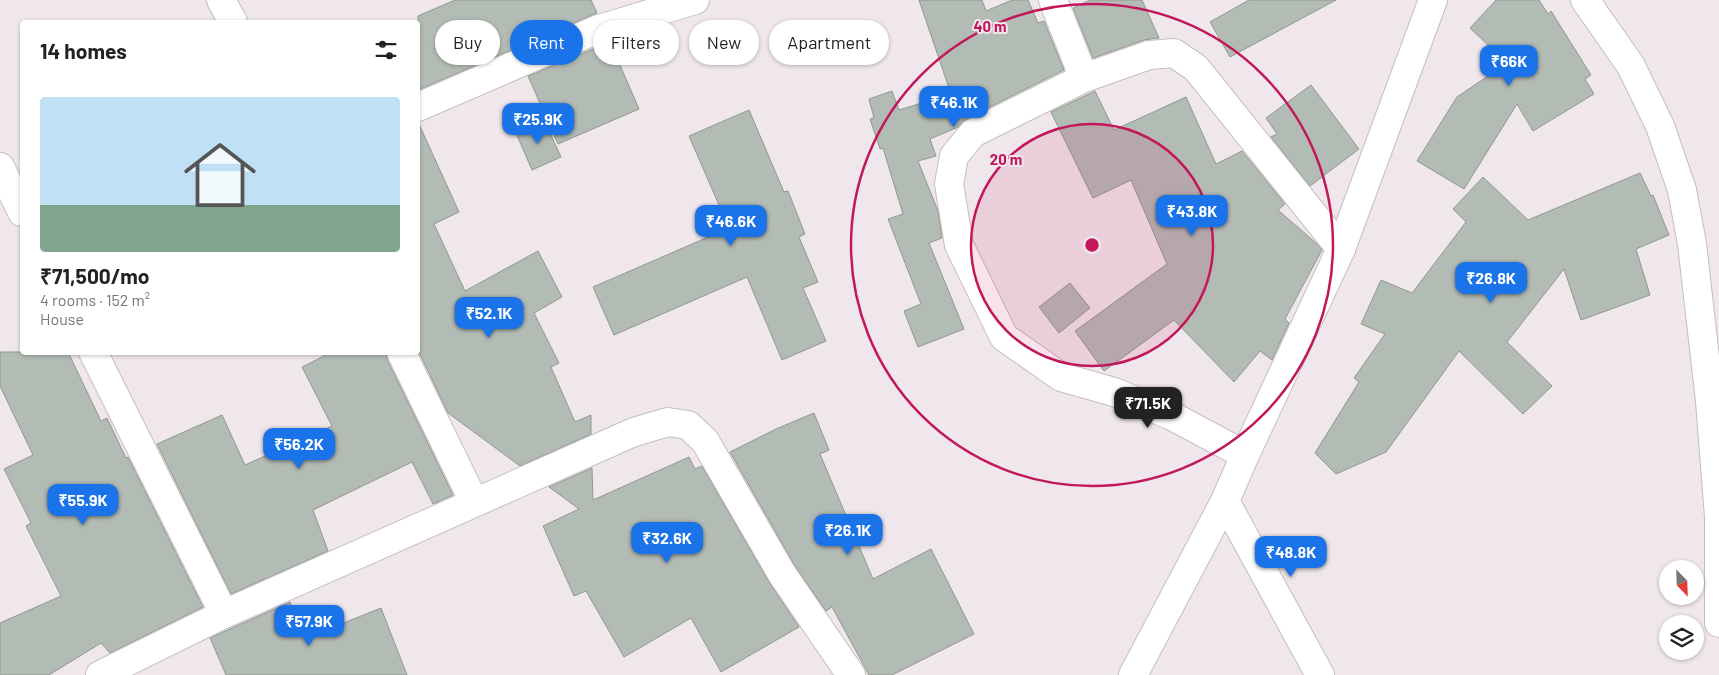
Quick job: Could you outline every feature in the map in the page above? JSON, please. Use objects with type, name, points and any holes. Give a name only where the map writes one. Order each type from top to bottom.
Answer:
[{"type":"street","points":[[221,0],[232,20]]},
{"type":"street","points":[[420,106],[596,30],[695,0]]},
{"type":"street","points":[[1053,0],[1084,78]]},
{"type":"street","points":[[1133,675],[1225,501],[1244,455],[1341,249],[1433,0]]},
{"type":"street","points":[[1585,0],[1602,21],[1632,66],[1660,126],[1682,190],[1692,244],[1715,402],[1719,517],[1719,623]]},
{"type":"street","points":[[1244,455],[1172,416],[1114,392],[1062,377],[1004,337],[959,245],[949,184],[954,156],[973,133],[1084,78],[1148,55],[1174,53],[1196,68],[1341,249]]},
{"type":"street","points":[[0,168],[20,208]]},
{"type":"street","points":[[94,355],[224,614]]},
{"type":"street","points":[[402,355],[474,502]]},
{"type":"street","points":[[100,675],[224,614],[474,502],[634,432],[668,422],[688,424],[705,441],[782,574],[851,675]]},
{"type":"street","points":[[1225,501],[1320,675]]},
{"type":"building","points":[[455,0],[591,0],[597,13],[581,20],[510,20],[510,50],[500,55],[500,20],[435,20],[435,65],[476,65],[420,89],[420,20],[418,20],[418,16]]},
{"type":"building","points":[[919,0],[982,0],[986,11],[1012,0],[1028,0],[1038,23],[1044,21],[1064,70],[966,119],[958,127],[930,139],[936,156],[918,161],[938,211],[942,238],[929,243],[964,329],[918,347],[904,311],[921,304],[888,219],[903,214],[883,148],[880,149],[870,119],[874,118],[869,99],[892,91],[899,110],[951,94]]},
{"type":"building","points":[[1090,0],[1142,0],[1159,38],[1144,40],[1093,58],[1073,8]]},
{"type":"building","points":[[1249,0],[1336,0],[1230,57],[1210,22]]},
{"type":"building","points":[[1496,0],[1539,0],[1548,14],[1551,11],[1591,75],[1585,79],[1594,94],[1533,131],[1517,104],[1464,189],[1417,161],[1457,97],[1507,63],[1470,28]]},
{"type":"building","points":[[593,49],[593,65],[620,65],[639,109],[558,144],[528,76],[555,65],[583,65],[583,53]]},
{"type":"building","points":[[1311,85],[1359,149],[1310,186],[1271,137],[1277,134],[1266,118]]},
{"type":"building","points":[[1095,91],[1114,130],[1186,97],[1216,164],[1242,151],[1285,204],[1278,210],[1322,250],[1285,319],[1289,323],[1272,360],[1260,351],[1234,382],[1174,320],[1104,371],[1075,331],[1167,264],[1131,180],[1093,198],[1051,112]]},
{"type":"building","points":[[749,110],[784,192],[788,191],[805,234],[799,237],[818,282],[803,288],[826,341],[782,360],[747,277],[614,335],[593,287],[729,228],[689,136]]},
{"type":"building","points":[[544,120],[561,157],[532,170],[516,133]]},
{"type":"building","points":[[420,126],[459,212],[434,224],[465,291],[538,251],[562,297],[534,313],[559,363],[551,367],[575,422],[591,415],[591,434],[520,466],[448,413],[420,354]]},
{"type":"building","points":[[1640,173],[1651,196],[1653,195],[1669,235],[1636,249],[1650,295],[1581,320],[1564,269],[1507,342],[1552,386],[1523,414],[1459,351],[1386,452],[1336,474],[1315,453],[1359,382],[1354,378],[1385,334],[1361,324],[1381,280],[1412,293],[1466,222],[1453,209],[1483,177],[1528,220]]},
{"type":"building","points":[[1070,283],[1090,308],[1059,333],[1039,307]]},
{"type":"building","points":[[0,352],[20,352],[20,355],[69,355],[101,421],[107,418],[126,458],[128,457],[203,607],[110,653],[101,643],[49,675],[0,675],[0,623],[61,596],[26,526],[31,523],[4,469],[33,455],[0,386]]},
{"type":"building","points":[[326,355],[386,355],[453,495],[433,504],[412,462],[313,510],[328,551],[231,594],[157,444],[222,415],[245,465],[332,426],[302,367]]},
{"type":"building","points":[[814,413],[829,450],[820,454],[873,579],[931,549],[974,634],[892,675],[869,675],[832,607],[826,611],[795,566],[730,452]]},
{"type":"building","points":[[689,457],[695,469],[702,466],[769,582],[799,627],[721,672],[691,618],[624,657],[586,591],[574,596],[543,526],[579,509],[549,487],[592,468],[593,500]]},
{"type":"building","points":[[290,602],[306,638],[381,608],[407,675],[226,675],[210,638]]}]
